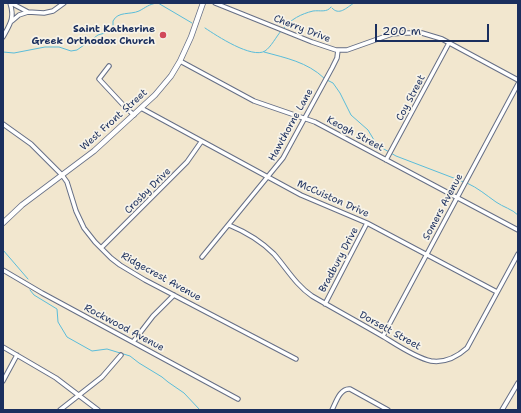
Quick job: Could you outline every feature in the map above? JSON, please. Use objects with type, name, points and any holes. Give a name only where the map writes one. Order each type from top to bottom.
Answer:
[{"type":"street","points":[[10,3],[28,12]]},
{"type":"street","points":[[10,3],[13,11],[12,21]]},
{"type":"street","points":[[3,37],[12,21],[19,15],[28,12],[44,13],[53,11],[64,3]]},
{"type":"street","name":"West Front Street","points":[[3,223],[22,205],[94,151],[134,115],[164,85],[180,61],[203,3]]},
{"type":"street","name":"Cherry Drive","points":[[215,3],[319,45],[338,50],[347,50],[377,39],[403,33],[422,33],[434,36],[518,80]]},
{"type":"street","name":"Coy Street","points":[[386,160],[449,43]]},
{"type":"street","name":"Hawthorne Lane","points":[[202,257],[283,158],[332,68],[337,58],[338,50]]},
{"type":"street","name":"Keogh Street","points":[[180,61],[254,101],[305,118],[328,128],[518,230]]},
{"type":"street","points":[[109,66],[99,79],[134,115]]},
{"type":"street","name":"Somers Avenue","points":[[383,336],[518,84]]},
{"type":"street","name":"McCuiston Drive","points":[[141,108],[201,142],[314,201],[367,223],[497,292]]},
{"type":"street","name":"Ridgecrest Avenue","points":[[3,124],[31,144],[62,175],[69,187],[76,211],[89,235],[120,265],[296,359]]},
{"type":"street","name":"Crosby Drive","points":[[101,248],[187,162],[201,142]]},
{"type":"street","name":"Bradbury Drive","points":[[324,304],[367,223]]},
{"type":"street","name":"Dorsett Street","points":[[229,224],[260,241],[274,254],[299,286],[312,296],[427,360],[438,361],[450,359],[462,352],[470,343],[518,254]]},
{"type":"street","name":"Rockwood Avenue","points":[[3,270],[42,293],[238,399]]},
{"type":"street","points":[[133,342],[153,316],[174,295]]},
{"type":"street","points":[[3,347],[56,378],[98,410]]},
{"type":"street","points":[[3,381],[17,355]]},
{"type":"street","points":[[60,410],[80,396],[102,377],[121,355]]},
{"type":"street","points":[[502,410],[518,383]]},
{"type":"street","points":[[332,410],[342,391],[346,389],[350,389],[388,410]]},
{"type":"waterway","points":[[3,52],[14,53],[45,47],[59,47],[71,51],[77,50],[98,35],[108,32],[113,28],[113,21],[121,14],[136,12],[149,5],[157,3]]},
{"type":"waterway","points":[[158,3],[192,23]]},
{"type":"waterway","points":[[332,8],[340,11],[354,3]]},
{"type":"waterway","points":[[283,29],[289,22],[300,15],[313,11],[325,11],[331,7]]},
{"type":"waterway","points":[[205,28],[235,46],[259,53],[265,51],[281,31]]},
{"type":"waterway","points":[[264,52],[303,64],[324,78]]},
{"type":"waterway","points":[[327,80],[333,83],[351,115],[368,130],[377,145],[396,156],[464,182]]},
{"type":"waterway","points":[[467,183],[518,215]]},
{"type":"waterway","points":[[3,250],[28,279]]},
{"type":"waterway","points":[[30,290],[34,295],[57,309],[58,322],[67,337],[92,351],[107,349],[130,356],[184,393],[200,410]]},
{"type":"place","name":"Saint Katherine Greek Orthodox Church","points":[[163,35]]}]
